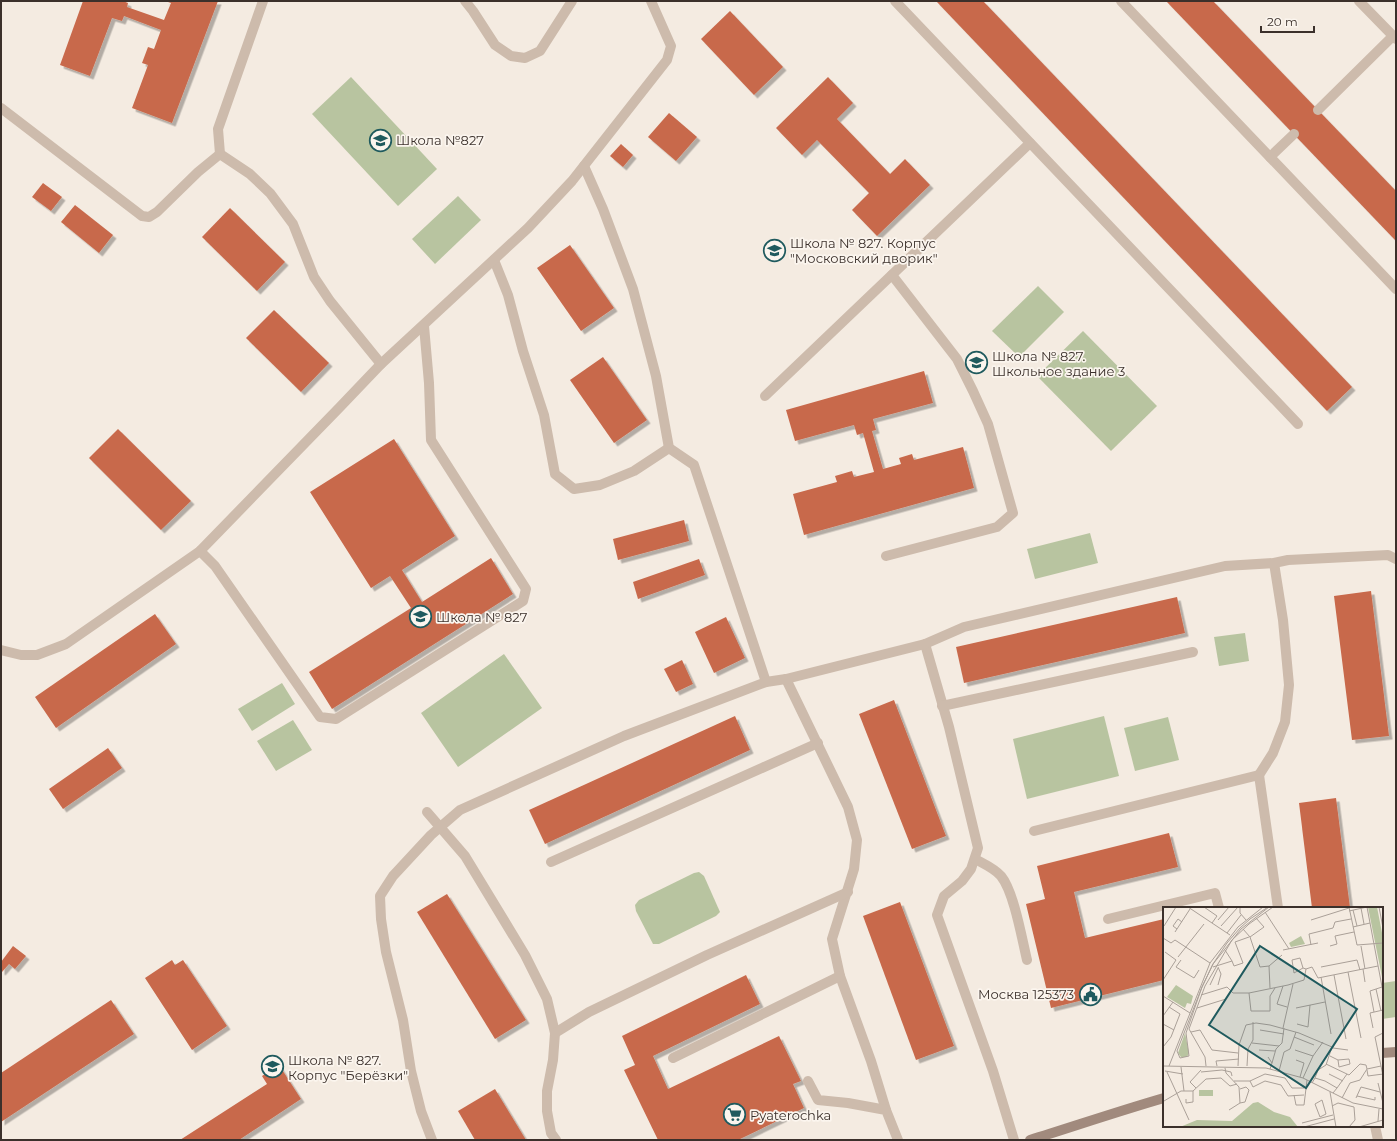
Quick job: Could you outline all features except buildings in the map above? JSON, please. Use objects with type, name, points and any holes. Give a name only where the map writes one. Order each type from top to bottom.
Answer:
[{"type":"main road","points":[[1383,1053],[1396,1052]]},
{"type":"main road","points":[[1030,1140],[1070,1128],[1120,1110],[1163,1098]]},
{"type":"lane","points":[[220,154],[218,129],[263,1]]},
{"type":"lane","points":[[464,1],[473,11],[495,45],[511,56],[525,58],[540,50],[572,1]]},
{"type":"lane","points":[[1,650],[21,655],[37,655],[66,644],[200,551],[381,364],[424,326],[532,224],[572,181],[667,60],[671,46],[651,1]]},
{"type":"lane","points":[[895,1],[1298,424]]},
{"type":"lane","points":[[1121,1],[1396,289]]},
{"type":"lane","points":[[1318,110],[1395,38],[1359,1]]},
{"type":"lane","points":[[1,108],[142,216],[149,217],[157,212],[198,172],[220,154]]},
{"type":"lane","points":[[1270,157],[1294,134]]},
{"type":"lane","points":[[765,396],[1030,143]]},
{"type":"lane","points":[[220,154],[250,174],[270,193],[293,224],[314,277],[330,301],[381,364]]},
{"type":"lane","points":[[584,166],[633,288],[656,376],[669,448],[694,465],[766,682]]},
{"type":"lane","points":[[494,260],[508,294],[523,351],[544,416],[555,474],[574,489],[600,485],[634,471],[669,448]]},
{"type":"lane","points":[[886,556],[997,527],[1013,513],[988,424],[957,359],[892,275]]},
{"type":"lane","points":[[200,551],[216,566],[320,717],[336,719],[523,600],[526,588],[431,440],[429,383],[424,326]]},
{"type":"lane","points":[[432,1140],[421,1112],[411,1071],[403,1020],[386,952],[380,919],[380,896],[393,876],[431,835],[460,810],[617,740],[766,682],[786,679],[925,644],[964,627],[1225,566],[1274,563],[1288,560],[1388,555],[1396,560]]},
{"type":"lane","points":[[1274,563],[1283,620],[1289,685],[1285,722],[1273,753],[1259,775],[1278,907]]},
{"type":"lane","points":[[925,644],[964,785],[978,848],[972,869],[962,881],[944,896],[937,915],[993,1071],[1014,1140]]},
{"type":"lane","points":[[942,706],[1193,652]]},
{"type":"lane","points":[[786,679],[818,742],[848,807],[857,840],[854,868],[848,892],[832,939],[840,976],[871,1061],[886,1110],[898,1140]]},
{"type":"lane","points":[[550,862],[818,742]]},
{"type":"lane","points":[[1034,831],[1259,775]]},
{"type":"lane","points":[[427,812],[465,856],[525,955],[547,999],[555,1033],[547,1110],[552,1133],[556,1140]]},
{"type":"lane","points":[[975,859],[995,870],[1005,882],[1011,896],[1027,960]]},
{"type":"lane","points":[[555,1033],[589,1012],[707,955],[848,892]]},
{"type":"lane","points":[[1108,919],[1215,893],[1219,907]]},
{"type":"lane","points":[[673,1058],[840,976]]},
{"type":"lane","points":[[808,1081],[818,1100],[848,1103],[886,1110]]},
{"type":"lane","points":[[1374,1127],[1378,1140]]},
{"type":"green space","points":[[351,77],[437,169],[398,206],[312,114]]},
{"type":"green space","points":[[458,196],[481,220],[435,264],[412,239]]},
{"type":"green space","points":[[1038,286],[1064,312],[1019,357],[992,331]]},
{"type":"green space","points":[[1083,331],[1157,406],[1111,451],[1037,376]]},
{"type":"green space","points":[[1090,533],[1098,563],[1035,579],[1027,549]]},
{"type":"green space","points":[[1245,633],[1249,661],[1219,666],[1214,637]]},
{"type":"green space","points":[[504,654],[542,708],[458,767],[421,713]]},
{"type":"green space","points":[[282,683],[295,704],[252,731],[238,709]]},
{"type":"green space","points":[[1104,716],[1119,776],[1027,799],[1013,739]]},
{"type":"green space","points":[[1168,717],[1179,760],[1135,771],[1124,728]]},
{"type":"green space","points":[[293,720],[312,750],[276,771],[257,741]]},
{"type":"green space","points":[[699,872],[704,876],[720,912],[716,916],[659,944],[653,944],[636,911],[635,905],[639,900],[694,873]]},
{"type":"green space","points":[[1396,981],[1396,1017],[1383,1019],[1383,983]]},
{"type":"place","name":"Школа №827","points":[[380,140]]},
{"type":"place","name":"Школа № 827. Корпус \"Московский дворик\"","points":[[774,250]]},
{"type":"place","name":"Школа № 827. Школьное здание 3","points":[[977,363]]},
{"type":"place","name":"Школа № 827","points":[[420,617]]},
{"type":"place","name":"Москва 125373","points":[[1090,994]]},
{"type":"place","name":"Школа № 827. Корпус \"Берёзки\"","points":[[273,1067]]},
{"type":"place","name":"Pyaterochka","points":[[735,1115]]}]
